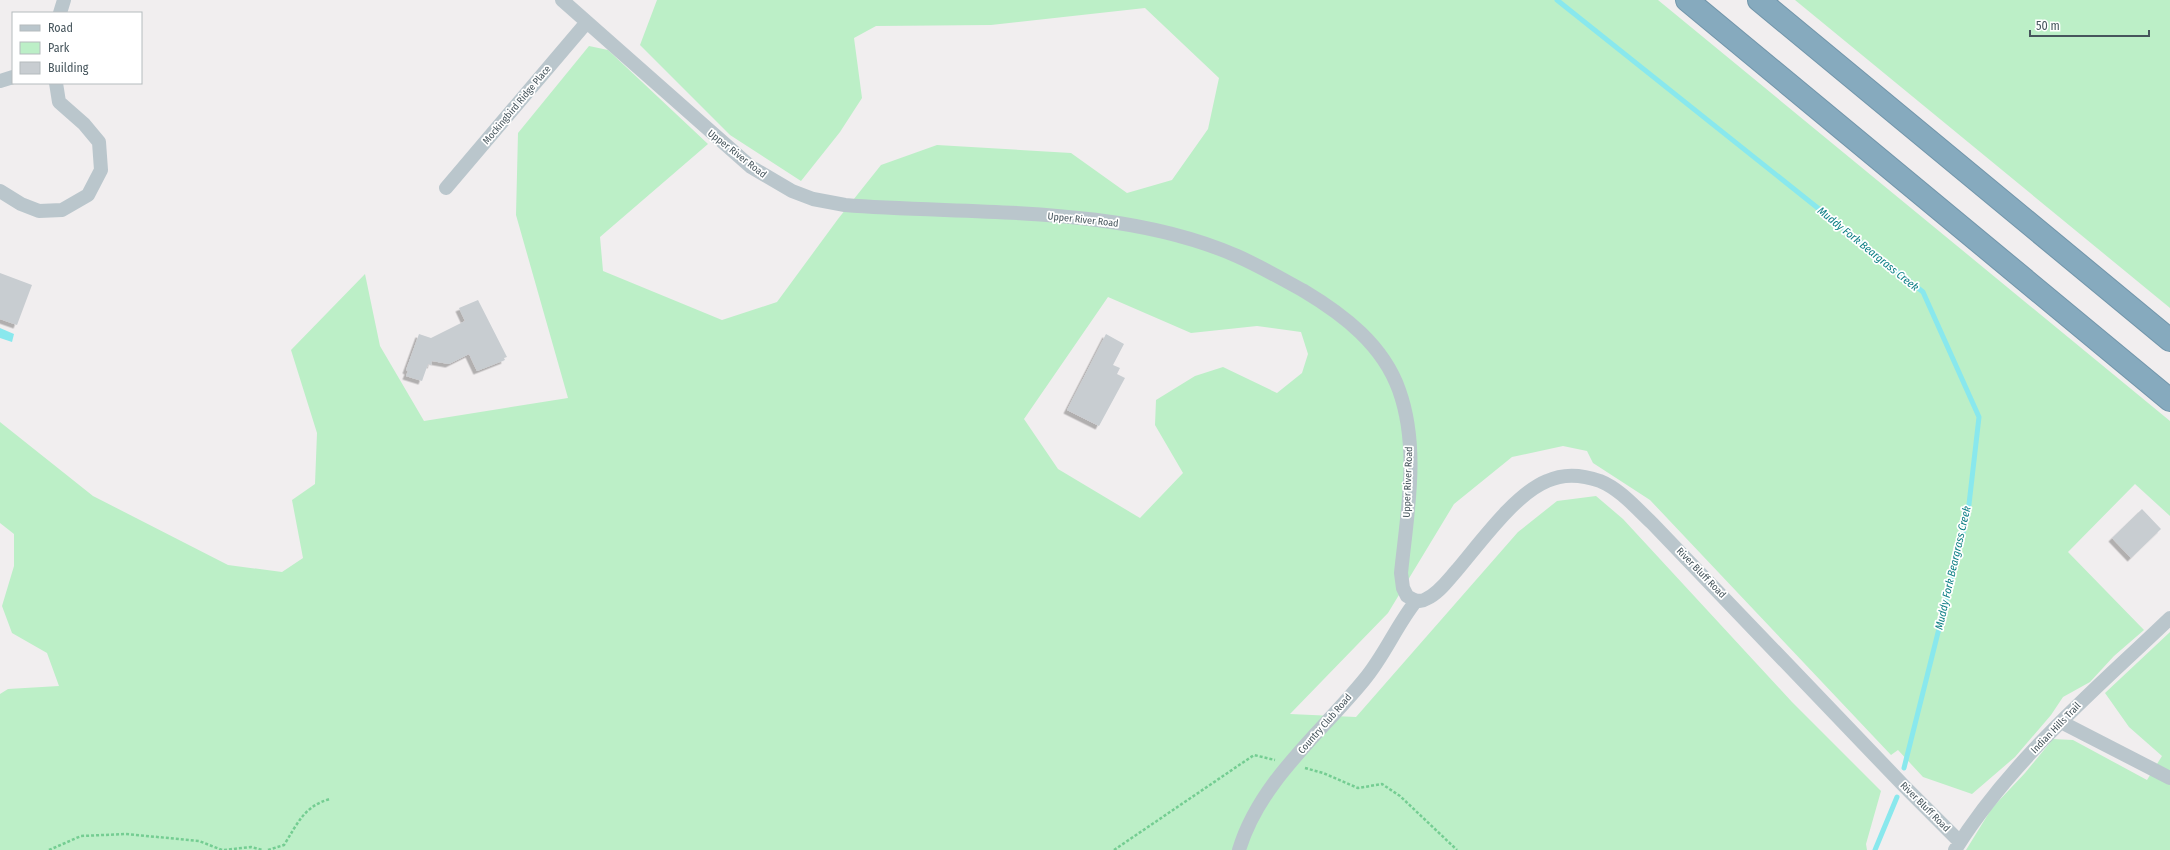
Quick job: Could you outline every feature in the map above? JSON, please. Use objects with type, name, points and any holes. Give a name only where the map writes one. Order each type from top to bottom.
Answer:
[{"type":"highway","points":[[1687,0],[2170,400]]},
{"type":"highway","points":[[1759,0],[2170,340]]},
{"type":"street","points":[[60,12],[64,0]]},
{"type":"street","name":"Upper River Road","points":[[562,0],[732,152],[751,167],[792,191],[813,199],[845,205],[1052,216],[1131,226],[1185,238],[1236,255],[1277,276],[1350,322],[1372,344],[1381,357],[1400,391],[1407,419],[1410,461],[1409,495],[1401,573],[1403,588],[1407,596],[1416,601]]},
{"type":"street","name":"Mockingbird Ridge Place","points":[[446,188],[587,22]]},
{"type":"street","points":[[0,81],[12,77]]},
{"type":"street","points":[[0,191],[22,204],[39,211],[62,210],[88,195],[102,170],[99,142],[84,124],[59,102],[56,84]]},
{"type":"street","name":"River Bluff Road","points":[[1416,601],[1426,600],[1442,586],[1527,492],[1549,480],[1564,476],[1585,476],[1602,482],[1625,498],[1652,523],[1905,786],[1957,846]]},
{"type":"street","name":"Country Club Road","points":[[1239,850],[1256,810],[1274,783],[1319,729],[1365,679],[1404,616],[1416,601]]},
{"type":"street","name":"Indian Hills Trail","points":[[1957,846],[1999,788],[2061,722],[2170,618]]},
{"type":"street","points":[[2061,722],[2170,778]]},
{"type":"path","points":[[1114,850],[1254,755],[1277,761]]},
{"type":"path","points":[[1300,767],[1323,773],[1358,788],[1382,784],[1400,796],[1457,850]]},
{"type":"path","points":[[268,850],[284,845],[304,813],[317,802],[330,799]]},
{"type":"path","points":[[49,850],[81,836],[126,834],[199,841],[223,850],[252,847],[263,850]]},
{"type":"green space","points":[[657,0],[1658,0],[2170,421],[2170,516],[2135,484],[2068,552],[2144,630],[2114,656],[2090,682],[2063,697],[2051,715],[2015,757],[1972,794],[1923,777],[1898,750],[1891,755],[1650,500],[1593,463],[1587,451],[1563,446],[1512,457],[1454,504],[1388,613],[1290,714],[1356,717],[1518,532],[1557,501],[1596,496],[1623,519],[1792,702],[1881,791],[1866,844],[1867,850],[0,850],[0,694],[8,689],[59,686],[47,653],[12,633],[2,606],[14,566],[14,534],[0,523],[0,422],[93,496],[228,565],[282,572],[303,558],[292,500],[315,484],[317,433],[291,350],[365,274],[380,346],[424,421],[568,398],[516,215],[518,133],[589,46],[608,50],[708,144],[600,237],[603,271],[722,320],[777,302],[838,219],[881,165],[937,145],[1071,153],[1127,193],[1172,180],[1208,129],[1219,78],[1145,8],[991,25],[876,26],[854,38],[862,98],[840,132],[801,181],[730,135],[640,45]],"holes":[[[1108,297],[1191,333],[1257,326],[1301,332],[1308,354],[1302,373],[1277,393],[1223,367],[1195,376],[1156,400],[1155,425],[1183,473],[1140,518],[1058,469],[1024,419]]]},
{"type":"green space","points":[[1795,0],[2170,0],[2170,308]]},
{"type":"green space","points":[[2170,632],[2170,850],[1966,850],[1992,808],[2025,773],[2053,739],[2073,740],[2147,780],[2162,756],[2129,727],[2105,693]]},
{"type":"water","points":[[0,328],[14,334],[12,342],[0,338]]},
{"type":"building","points":[[0,273],[32,285],[17,325],[0,319]]},
{"type":"building","points":[[478,300],[507,357],[504,358],[505,360],[477,371],[469,354],[449,364],[432,361],[431,365],[428,364],[422,381],[406,376],[408,371],[406,370],[419,334],[431,338],[465,321],[459,308]]},
{"type":"building","points":[[1106,334],[1124,344],[1113,365],[1120,368],[1117,374],[1125,378],[1099,426],[1067,410]]},
{"type":"building","points":[[2142,509],[2161,529],[2131,558],[2112,538]]},
{"type":"waterway","name":"Muddy Fork Beargrass Creek","points":[[1557,0],[1923,292],[1979,417],[1968,513],[1904,768]]},
{"type":"waterway","name":"Muddy Fork Beargrass Creek","points":[[1875,850],[1897,797]]}]
